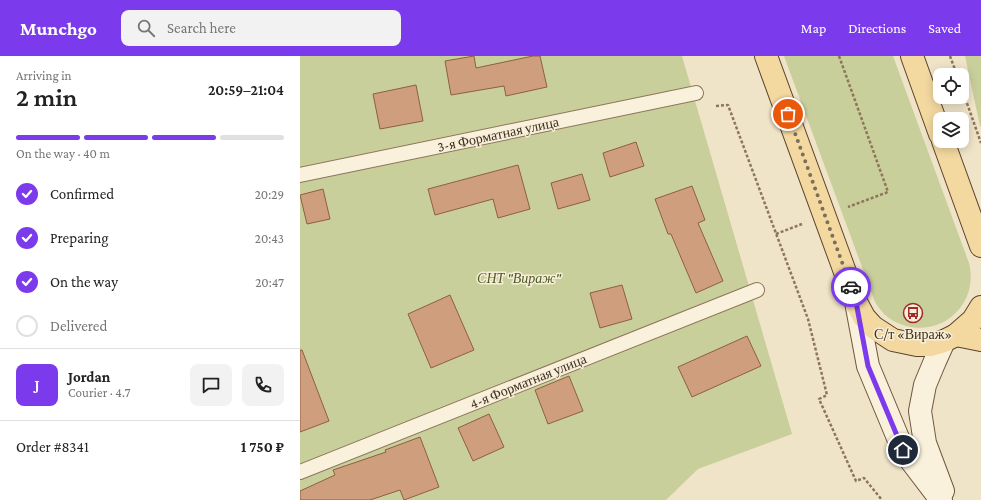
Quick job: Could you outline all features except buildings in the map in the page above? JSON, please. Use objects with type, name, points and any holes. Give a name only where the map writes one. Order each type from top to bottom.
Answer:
[{"type":"main road","points":[[766,56],[856,302],[864,317],[873,327],[892,340],[917,345],[931,344],[950,338],[981,340]]},
{"type":"main road","points":[[912,56],[933,114]]},
{"type":"main road","points":[[946,148],[981,246]]},
{"type":"main road","points":[[856,302],[868,366],[903,450],[941,500]]},
{"type":"main road","points":[[946,500],[925,443],[920,411],[925,385],[935,361],[950,338],[973,320],[981,307]]},
{"type":"lane","name":"3-я Форматная улица","points":[[300,175],[696,93]]},
{"type":"lane","name":"4-я Форматная улица","points":[[300,472],[757,290]]},
{"type":"path","points":[[776,234],[888,192],[839,56]]},
{"type":"path","points":[[950,56],[954,68]]},
{"type":"path","points":[[716,106],[728,104],[808,319],[827,395],[820,399],[856,481],[864,478],[882,500]]},
{"type":"path","points":[[967,104],[981,143]]},
{"type":"green space","name":"СНТ \"Вираж\"","points":[[300,56],[682,56],[792,434],[698,469],[666,500],[300,500]]},
{"type":"green space","points":[[784,56],[893,56],[969,263],[971,277],[969,291],[964,303],[956,313],[946,321],[934,326],[920,328],[906,326],[895,322],[887,316],[881,311],[875,302]]},
{"type":"green space","points":[[965,56],[981,56],[981,127],[969,75],[969,68],[968,68]]},
{"type":"way so far","points":[[788,114],[851,287]]},
{"type":"place","name":"С/т «Вираж»","points":[[913,313]]},
{"type":"route","points":[[851,287],[856,302],[868,366],[903,450]]}]
